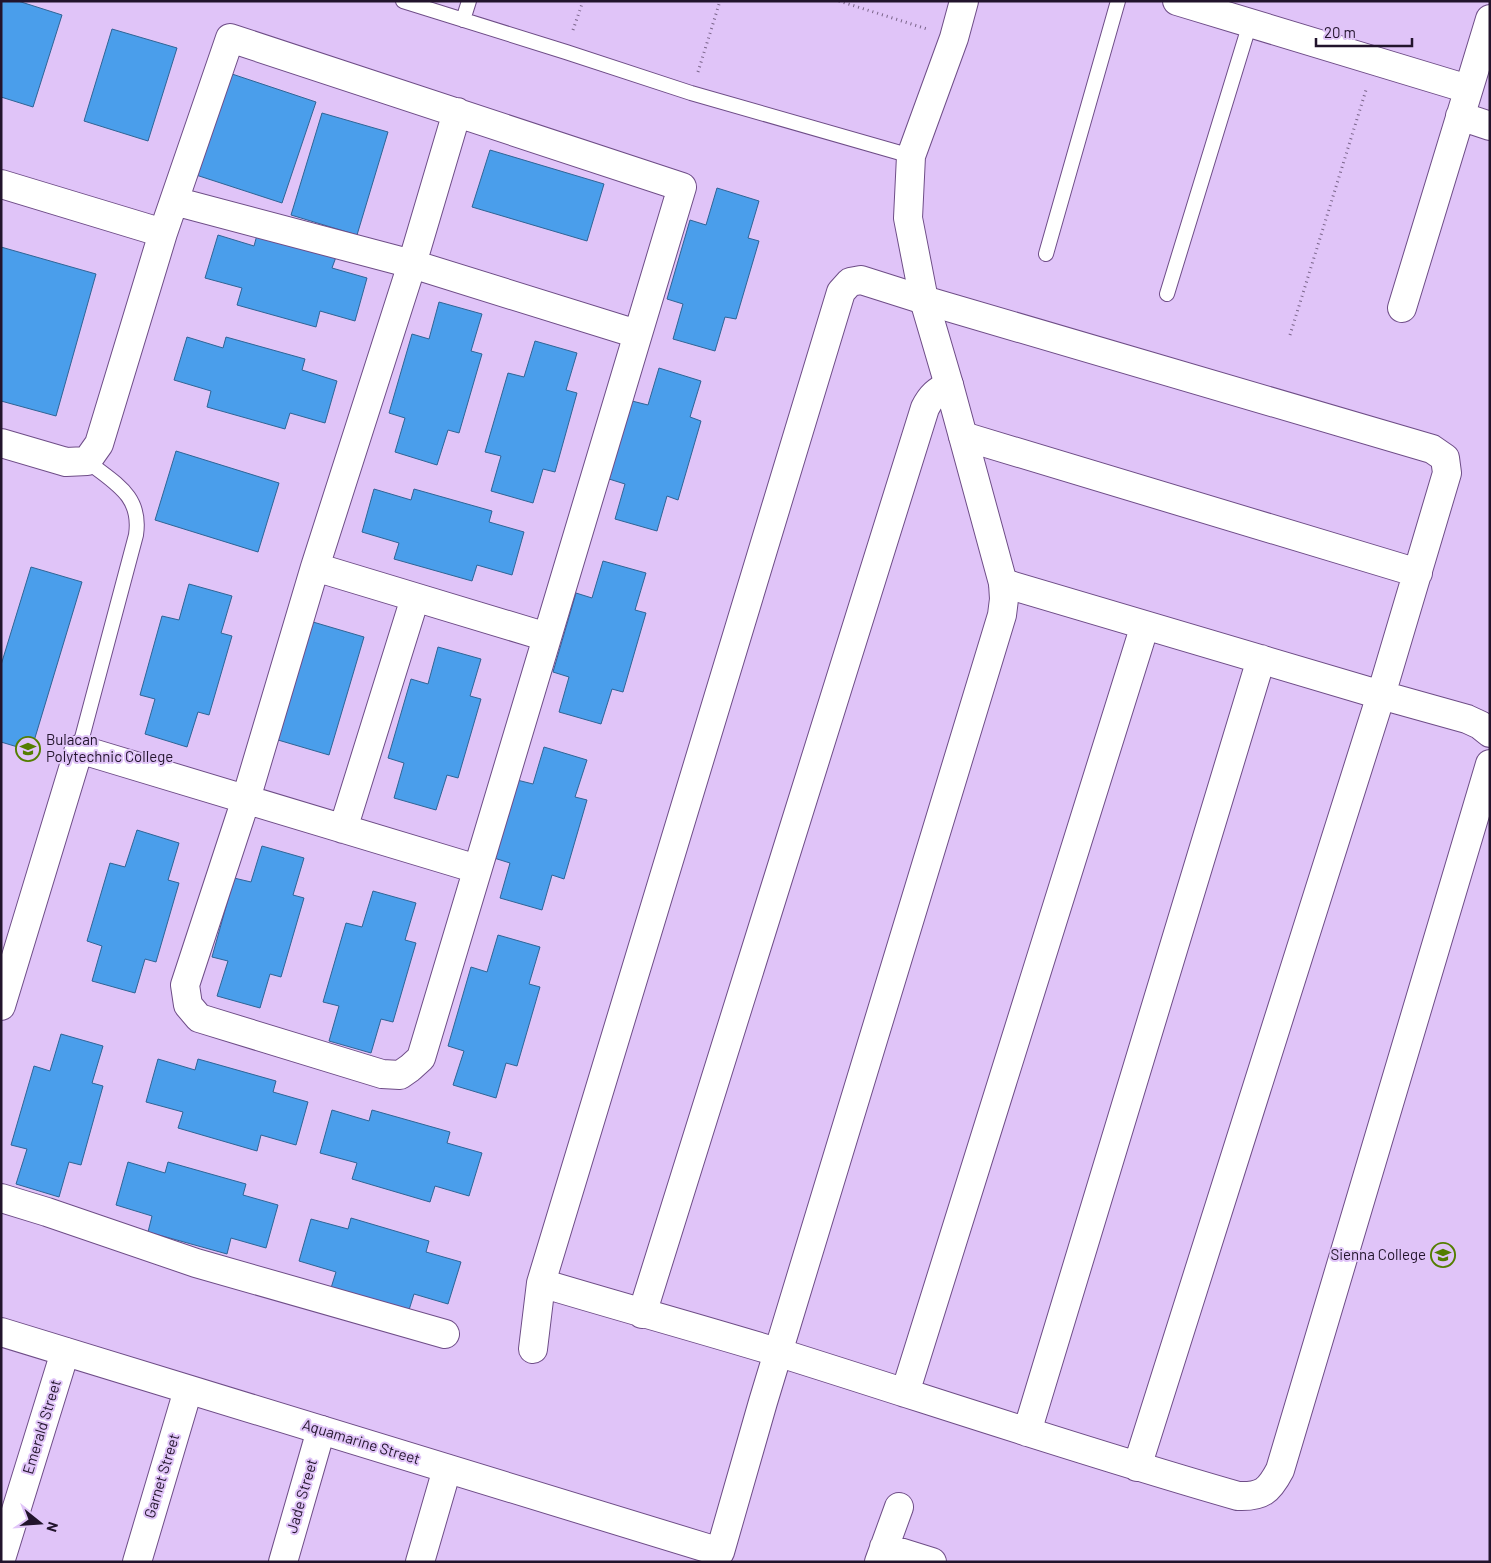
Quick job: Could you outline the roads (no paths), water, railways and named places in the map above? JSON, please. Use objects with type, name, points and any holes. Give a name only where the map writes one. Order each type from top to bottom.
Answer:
[{"type":"street","points":[[718,1557],[1002,615],[1004,599],[1002,582],[924,300],[908,218],[911,156],[954,38],[964,1]]},
{"type":"street","points":[[1177,1],[1468,89]]},
{"type":"street","points":[[1402,308],[1490,19]]},
{"type":"street","points":[[1,442],[66,462],[87,461],[99,444],[163,233],[230,38],[457,112],[682,187],[421,1058],[400,1075],[382,1074],[199,1018],[188,1005],[185,984],[246,799],[315,567],[412,264],[457,112]]},
{"type":"street","points":[[1460,116],[1490,126]]},
{"type":"street","points":[[1,184],[163,233]]},
{"type":"street","points":[[174,201],[412,264],[637,334]]},
{"type":"street","points":[[533,1349],[541,1283],[842,292],[850,282],[861,280],[1432,449],[1445,458],[1447,473],[1381,695],[1137,1467]]},
{"type":"street","points":[[642,1314],[925,408],[931,397],[949,385]]},
{"type":"street","points":[[963,436],[1418,573]]},
{"type":"street","points":[[315,567],[546,637]]},
{"type":"street","points":[[1002,582],[1467,719],[1480,725],[1490,733]]},
{"type":"street","points":[[343,829],[415,598]]},
{"type":"street","points":[[905,1393],[1145,624]]},
{"type":"street","points":[[1027,1432],[1261,659]]},
{"type":"street","points":[[1,1006],[79,750],[477,869]]},
{"type":"street","points":[[541,1283],[778,1353],[1137,1467],[1238,1496],[1252,1497],[1264,1492],[1273,1483],[1280,1470],[1490,764]]},
{"type":"street","points":[[1,1198],[196,1262],[446,1334]]},
{"type":"street","name":"Aquamarine Street","points":[[1,1332],[447,1469],[718,1557]]},
{"type":"street","name":"Emerald Street","points":[[1,1559],[64,1352]]},
{"type":"street","name":"Garnet Street","points":[[137,1562],[188,1390]]},
{"type":"street","name":"Jade Street","points":[[282,1562],[321,1430]]},
{"type":"street","points":[[420,1562],[447,1469]]},
{"type":"street","points":[[899,1507],[882,1554],[932,1562]]},
{"type":"lane","points":[[404,1],[691,93],[911,156]]},
{"type":"lane","points":[[463,20],[469,1]]},
{"type":"lane","points":[[1046,254],[1118,1]]},
{"type":"lane","points":[[1167,294],[1250,23]]},
{"type":"lane","points":[[79,750],[138,524],[134,504],[125,492],[87,461]]},
{"type":"place","name":"Bulacan Polytechnic College","points":[[28,749]]},
{"type":"place","name":"Sienna College","points":[[1443,1255]]}]
